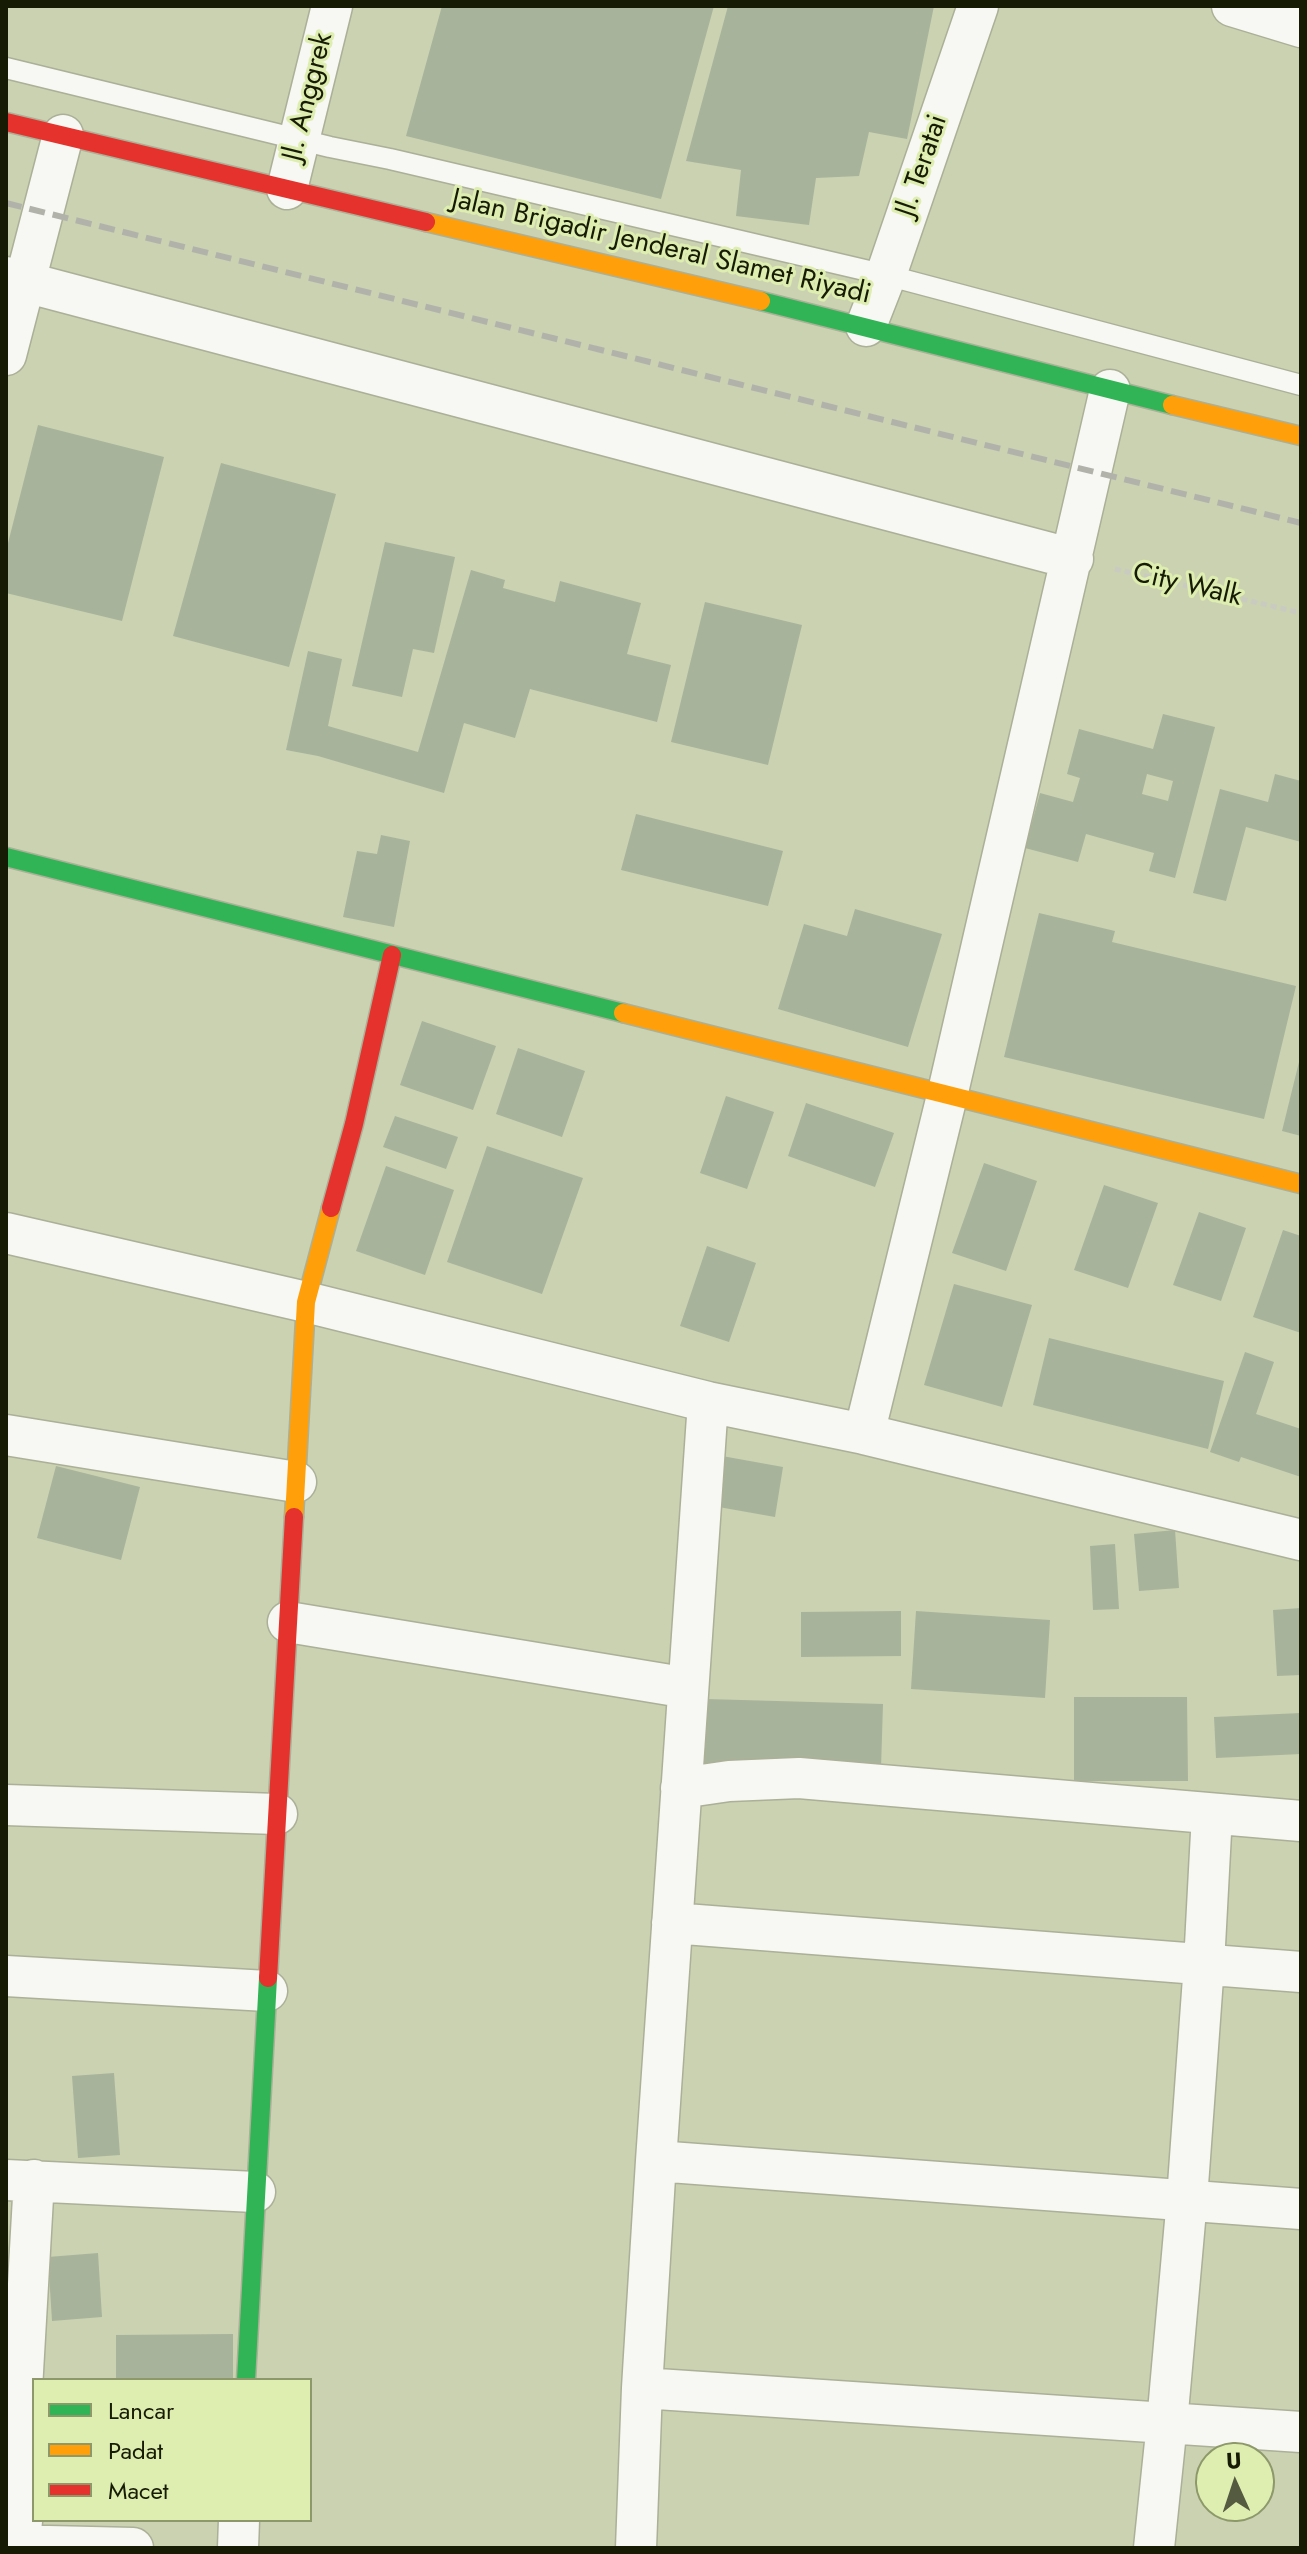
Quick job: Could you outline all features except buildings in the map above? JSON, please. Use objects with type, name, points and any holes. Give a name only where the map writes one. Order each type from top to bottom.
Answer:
[{"type":"street","name":"Jl. Anggrek","points":[[287,189],[332,6]]},
{"type":"street","name":"Jl. Teratai","points":[[866,326],[978,6]]},
{"type":"street","points":[[1232,6],[1301,27]]},
{"type":"street","name":"Jalan Brigadir Jenderal Slamet Riyadi","points":[[6,122],[866,326],[1301,436]]},
{"type":"street","points":[[6,355],[16,279],[63,135]]},
{"type":"street","points":[[16,279],[1073,559]]},
{"type":"street","points":[[864,1434],[947,1096],[1110,390]]},
{"type":"street","points":[[6,857],[1301,1184]]},
{"type":"street","points":[[246,2378],[306,1302],[354,1124],[392,955]]},
{"type":"street","points":[[6,1233],[306,1302],[708,1402],[864,1434],[1301,1540]]},
{"type":"street","points":[[636,2548],[656,2161],[708,1402]]},
{"type":"street","points":[[6,1435],[296,1482]]},
{"type":"street","points":[[288,1622],[688,1688]]},
{"type":"street","points":[[681,1788],[729,1781],[799,1778],[1301,1821]]},
{"type":"street","points":[[6,1805],[277,1814]]},
{"type":"street","points":[[1154,2548],[1187,2199],[1212,1814]]},
{"type":"street","points":[[672,1923],[1301,1972]]},
{"type":"street","points":[[6,1976],[267,1991]]},
{"type":"street","points":[[656,2161],[1301,2209]]},
{"type":"street","points":[[133,2548],[9,2546],[22,2522],[20,2180],[255,2192]]},
{"type":"street","points":[[642,2388],[1301,2432]]},
{"type":"street","points":[[238,2548],[239,2522]]},
{"type":"lane","points":[[6,68],[886,275],[1301,385]]},
{"type":"path","name":"City Walk","points":[[1073,559],[1301,613]]},
{"type":"railway","points":[[6,203],[1301,523]]},
{"type":"traffic: fast","points":[[761,301],[1172,405]]},
{"type":"traffic: fast","points":[[6,857],[623,1013]]},
{"type":"traffic: fast","points":[[246,2378],[268,1978]]},
{"type":"traffic: slow","points":[[426,222],[761,301]]},
{"type":"traffic: slow","points":[[1172,405],[1301,436]]},
{"type":"traffic: slow","points":[[623,1013],[1301,1184]]},
{"type":"traffic: slow","points":[[294,1517],[306,1302],[331,1208]]},
{"type":"traffic: jam","points":[[6,122],[426,222]]},
{"type":"traffic: jam","points":[[331,1208],[354,1124],[392,955]]},
{"type":"traffic: jam","points":[[268,1978],[294,1517]]}]
